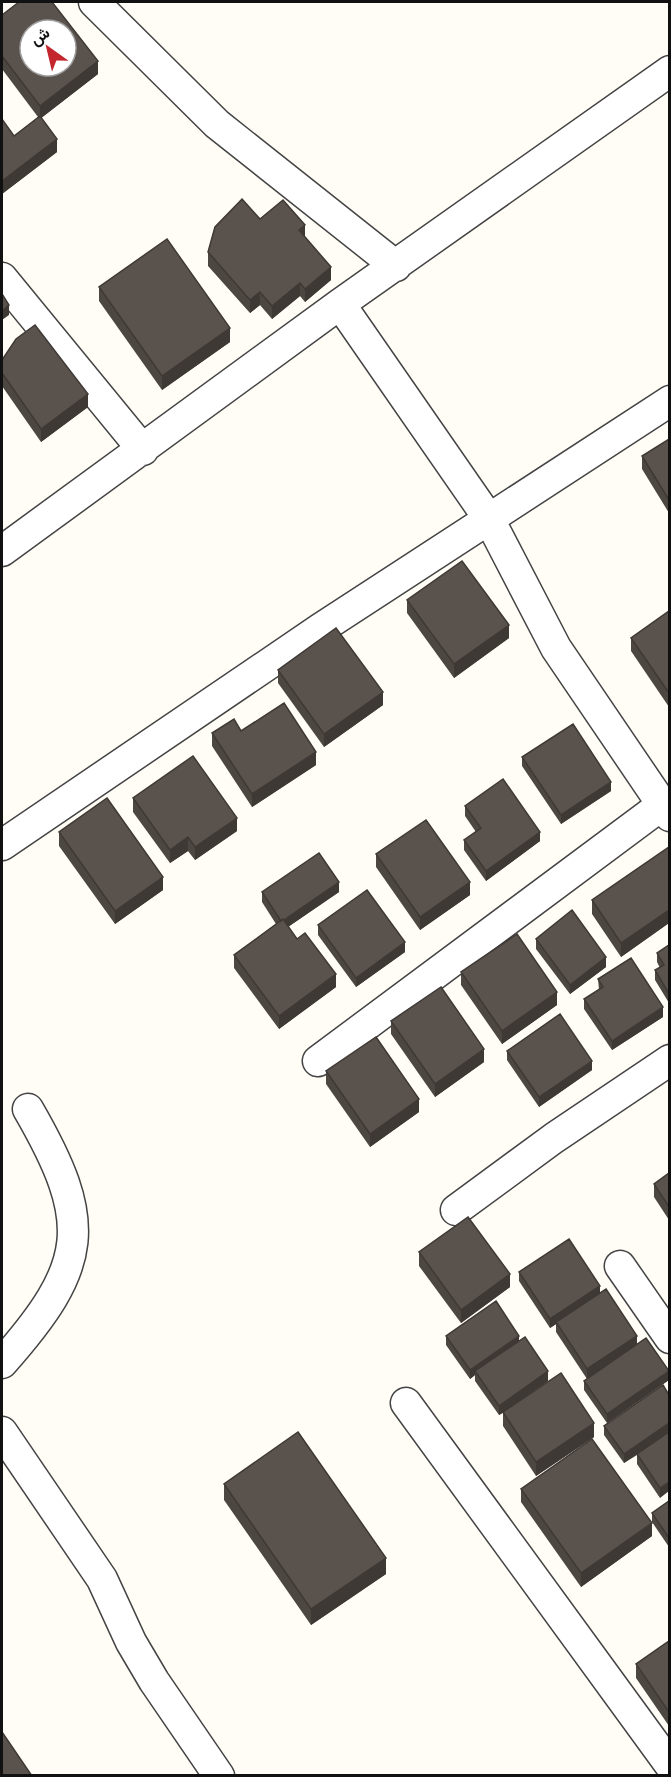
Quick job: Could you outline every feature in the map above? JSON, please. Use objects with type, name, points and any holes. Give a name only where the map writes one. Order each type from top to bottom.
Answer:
[{"type":"street","points":[[94,2],[217,124],[396,266]]},
{"type":"street","points":[[2,551],[340,304],[669,71]]},
{"type":"street","points":[[2,278],[143,450]]},
{"type":"street","points":[[318,1061],[666,810],[556,648],[489,519],[340,304]]},
{"type":"street","points":[[2,845],[669,401]]},
{"type":"street","points":[[456,1210],[554,1138],[669,1060]]},
{"type":"street","points":[[2,1363],[49,1305],[69,1265],[75,1227],[69,1196],[45,1138],[28,1109]]},
{"type":"street","points":[[620,1266],[669,1338]]},
{"type":"street","points":[[406,1403],[669,1765]]},
{"type":"street","points":[[2,1432],[102,1579],[131,1642],[154,1681],[219,1776]]},
{"type":"building","points":[[19,2],[52,2],[64,18],[18,18],[18,77],[2,56],[2,15]]},
{"type":"building","points":[[78,35],[98,61],[78,77]]},
{"type":"building","points":[[19,78],[76,78],[40,106]]},
{"type":"building","points":[[40,116],[57,139],[2,181],[2,119],[14,136]]},
{"type":"building","points":[[242,199],[260,219],[283,200],[305,225],[299,230],[331,267],[305,289],[300,283],[272,306],[260,292],[250,300],[208,252],[215,227]]},
{"type":"building","points":[[167,239],[230,328],[162,376],[99,287]]},
{"type":"building","points":[[2,294],[9,305],[2,311]]},
{"type":"building","points":[[35,325],[88,394],[41,429],[2,373],[2,360],[16,339]]},
{"type":"building","points":[[669,439],[669,500],[642,456]]},
{"type":"building","points":[[462,561],[509,625],[454,664],[407,600]]},
{"type":"building","points":[[669,611],[669,693],[631,638]]},
{"type":"building","points":[[336,628],[383,692],[324,734],[278,670]]},
{"type":"building","points":[[284,703],[316,752],[252,794],[212,733],[234,719],[241,731]]},
{"type":"building","points":[[573,724],[611,782],[561,815],[522,757]]},
{"type":"building","points":[[193,756],[237,818],[195,847],[188,837],[170,850],[133,798]]},
{"type":"building","points":[[503,779],[540,832],[486,871],[464,840],[481,828],[465,806]]},
{"type":"building","points":[[107,798],[163,877],[115,911],[59,832]]},
{"type":"building","points":[[426,820],[470,882],[420,917],[376,854]]},
{"type":"building","points":[[669,847],[669,910],[621,943],[592,900]]},
{"type":"building","points":[[319,853],[339,882],[281,921],[262,892]]},
{"type":"building","points":[[367,890],[405,942],[356,978],[318,925]]},
{"type":"building","points":[[572,910],[606,957],[570,985],[536,939]]},
{"type":"building","points":[[283,919],[297,939],[305,933],[336,974],[279,1016],[234,955]]},
{"type":"building","points":[[517,934],[557,992],[502,1031],[461,972]]},
{"type":"building","points":[[669,945],[669,994],[655,970],[664,965],[657,953]]},
{"type":"building","points":[[631,958],[663,1007],[612,1041],[584,999],[603,987],[598,979]]},
{"type":"building","points":[[441,987],[484,1049],[435,1084],[391,1021]]},
{"type":"building","points":[[560,1014],[592,1061],[539,1097],[507,1051]]},
{"type":"building","points":[[376,1037],[419,1099],[370,1134],[326,1071]]},
{"type":"building","points":[[669,1173],[669,1207],[654,1184]]},
{"type":"building","points":[[468,1217],[510,1274],[461,1310],[419,1252]]},
{"type":"building","points":[[569,1239],[600,1286],[550,1319],[519,1272]]},
{"type":"building","points":[[606,1289],[637,1336],[587,1369],[556,1322]]},
{"type":"building","points":[[496,1301],[519,1336],[470,1370],[446,1336]]},
{"type":"building","points":[[525,1337],[548,1371],[499,1406],[475,1371]]},
{"type":"building","points":[[646,1338],[669,1371],[607,1414],[584,1381]]},
{"type":"building","points":[[561,1373],[594,1423],[536,1462],[503,1412]]},
{"type":"building","points":[[663,1385],[669,1395],[669,1423],[624,1454],[604,1426]]},
{"type":"building","points":[[298,1432],[386,1558],[311,1609],[224,1484]]},
{"type":"building","points":[[669,1432],[669,1482],[660,1488],[637,1454]]},
{"type":"building","points":[[592,1439],[652,1523],[581,1573],[521,1489]]},
{"type":"building","points":[[669,1501],[669,1538],[652,1513]]},
{"type":"building","points":[[669,1641],[669,1712],[636,1664]]},
{"type":"building","points":[[2,1732],[32,1776],[2,1776]]}]
